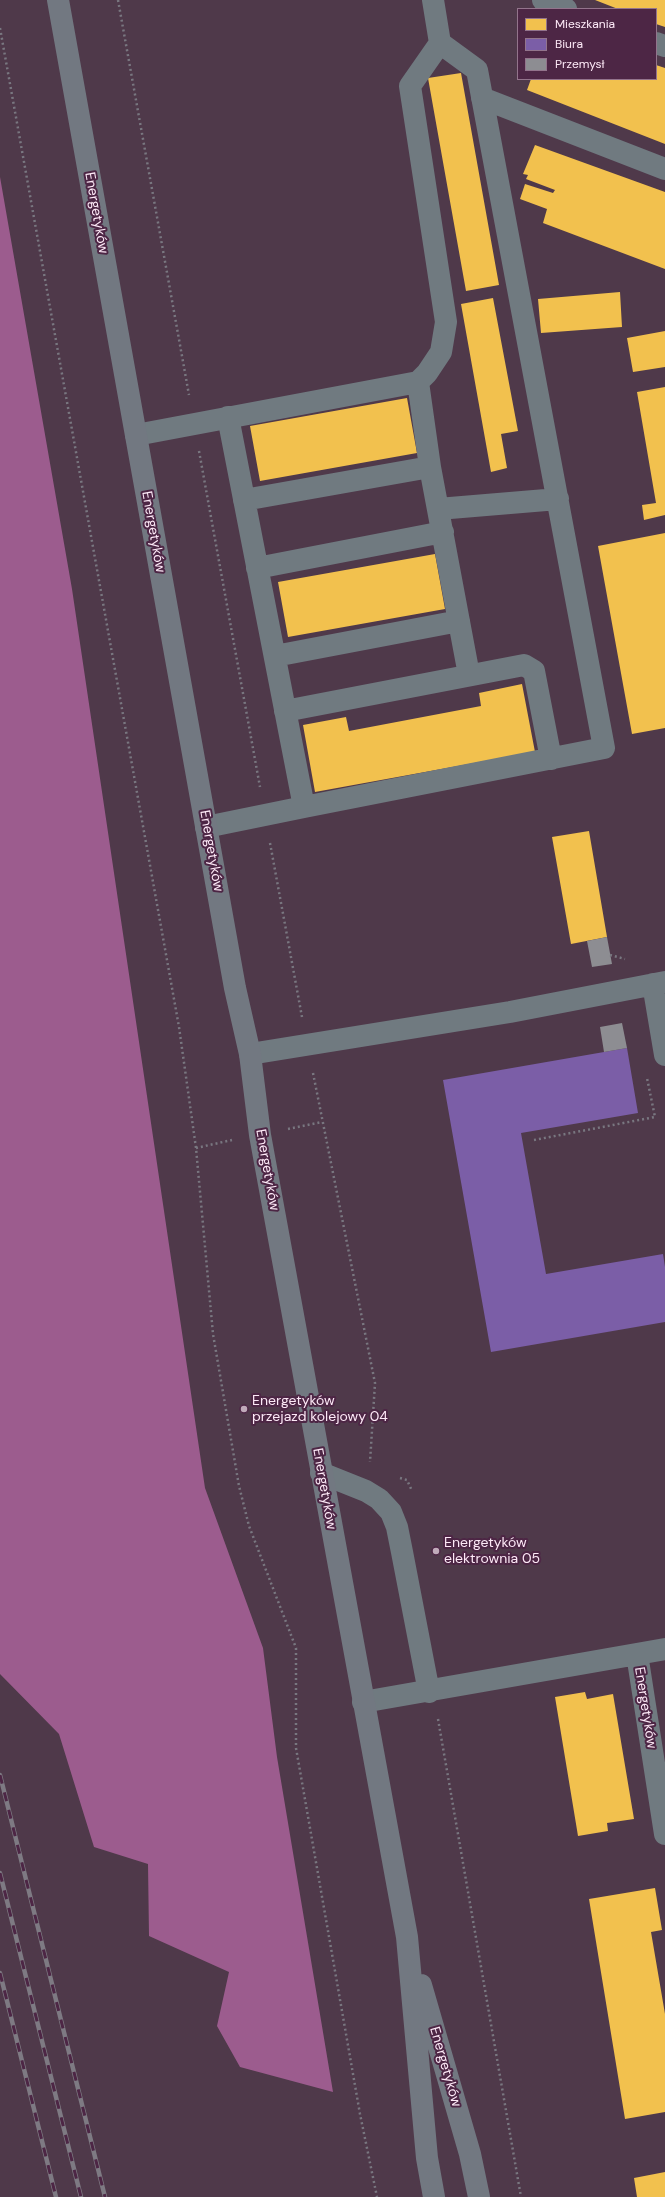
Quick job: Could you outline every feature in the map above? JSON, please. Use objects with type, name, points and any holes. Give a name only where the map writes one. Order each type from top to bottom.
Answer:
[{"type":"main road","name":"Energetyków","points":[[58,0],[235,988],[250,1054],[260,1135],[321,1474],[407,1938],[427,2158],[434,2197]]},
{"type":"main road","name":"Energetyków","points":[[407,1938],[470,2154],[479,2197]]},
{"type":"street","points":[[136,435],[195,426],[228,417],[418,382],[428,373],[441,352],[446,322],[410,86],[440,43],[433,0]]},
{"type":"street","points":[[543,0],[563,8]]},
{"type":"street","points":[[206,827],[265,814],[604,748],[477,70],[440,43]]},
{"type":"street","points":[[482,98],[665,169]]},
{"type":"street","points":[[418,382],[430,467],[469,675]]},
{"type":"street","points":[[228,417],[304,807]]},
{"type":"street","points":[[244,500],[430,467]]},
{"type":"street","points":[[438,509],[558,499]]},
{"type":"street","points":[[257,568],[443,532]]},
{"type":"street","points":[[275,656],[459,621]]},
{"type":"street","points":[[285,711],[524,665],[534,671],[551,759]]},
{"type":"street","points":[[250,1054],[617,992],[659,983],[665,1055]]},
{"type":"street","points":[[321,1474],[366,1491],[380,1500],[391,1512],[397,1527],[429,1692]]},
{"type":"street","name":"Energetyków","points":[[363,1702],[429,1692],[665,1649]]},
{"type":"street","name":"Energetyków","points":[[637,1654],[665,1834]]},
{"type":"path","points":[[118,0],[307,1045],[375,1382],[370,1466]]},
{"type":"path","points":[[0,28],[179,1027],[196,1148],[213,1334],[238,1478],[249,1526],[296,1648],[296,1748],[360,2114],[377,2197]]},
{"type":"path","points":[[534,1140],[655,1117],[646,1073]]},
{"type":"path","points":[[394,1476],[407,1480],[416,1497]]},
{"type":"path","points":[[429,1692],[439,1721],[521,2197]]},
{"type":"shaded area","points":[[0,177],[72,589],[205,1488],[263,1648],[277,1757],[333,2092],[240,2067],[217,2026],[229,1972],[149,1936],[148,1864],[94,1847],[59,1734],[0,1674]]},
{"type":"building: Mieszkania","points":[[595,0],[665,0],[665,27],[657,24],[657,8],[615,8]]},
{"type":"building: Mieszkania","points":[[657,65],[665,68],[665,144],[527,90],[531,80],[657,80]]},
{"type":"building: Mieszkania","points":[[461,73],[499,285],[466,291],[428,78]]},
{"type":"building: Mieszkania","points":[[535,145],[665,192],[665,269],[543,223],[547,209],[520,199],[525,184],[553,193],[555,190],[526,179],[528,175],[523,174]]},
{"type":"building: Mieszkania","points":[[620,292],[622,327],[541,333],[538,299]]},
{"type":"building: Mieszkania","points":[[493,298],[518,431],[501,434],[507,468],[491,472],[461,304]]},
{"type":"building: Mieszkania","points":[[665,331],[665,367],[633,372],[627,338]]},
{"type":"building: Mieszkania","points":[[665,387],[665,515],[644,520],[642,505],[656,503],[637,392]]},
{"type":"building: Mieszkania","points":[[407,398],[417,453],[260,481],[250,426]]},
{"type":"building: Mieszkania","points":[[665,533],[665,728],[632,734],[598,546]]},
{"type":"building: Mieszkania","points":[[435,554],[445,609],[288,637],[278,582]]},
{"type":"building: Mieszkania","points":[[522,684],[535,752],[315,792],[303,725],[346,717],[349,731],[481,706],[479,693]]},
{"type":"building: Mieszkania","points":[[589,831],[607,937],[571,944],[552,837]]},
{"type":"building: Mieszkania","points":[[585,1692],[587,1699],[613,1694],[634,1819],[607,1823],[608,1831],[578,1836],[555,1697]]},
{"type":"building: Mieszkania","points":[[655,1888],[662,1930],[651,1932],[665,2014],[665,2112],[625,2119],[589,1899]]},
{"type":"building: Mieszkania","points":[[665,2172],[665,2197],[637,2197],[634,2178]]},
{"type":"building: Biura","points":[[627,1048],[638,1113],[521,1133],[546,1274],[663,1254],[665,1267],[665,1322],[491,1352],[443,1080]]},
{"type":"building: Przemysł","points":[[607,937],[612,964],[592,967],[587,941]]},
{"type":"building: Przemysł","points":[[622,1023],[627,1048],[604,1052],[600,1027]]},
{"type":"railway","points":[[0,1775],[105,2197]]},
{"type":"railway","points":[[0,1873],[81,2197]]},
{"type":"railway","points":[[0,1973],[56,2197]]},
{"type":"place","name":"Energetyków przejazd kolejowy 04","points":[[244,1409]]},
{"type":"place","name":"Energetyków elektrownia 05","points":[[436,1551]]}]
